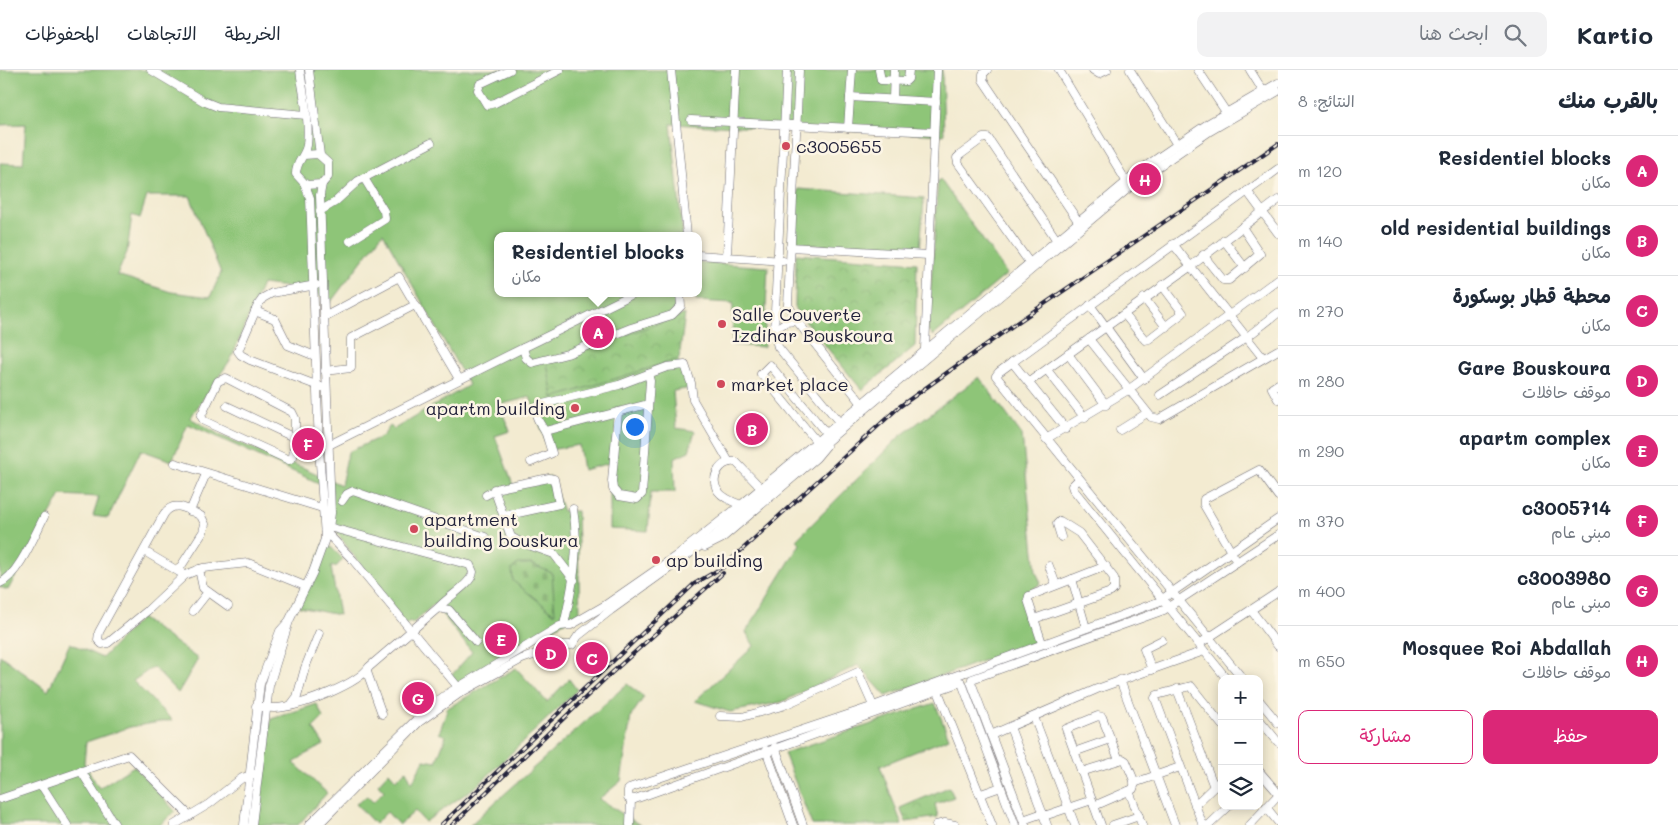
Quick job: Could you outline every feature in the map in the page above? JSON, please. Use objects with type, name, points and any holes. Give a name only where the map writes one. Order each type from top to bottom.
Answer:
[{"type":"street","points":[[151,70],[203,101],[218,106],[306,115]]},
{"type":"street","points":[[300,70],[307,139],[304,155],[297,163],[298,179],[305,185],[312,187],[322,184],[328,177],[330,168],[326,159],[313,153],[304,155]]},
{"type":"street","points":[[309,70],[320,155]]},
{"type":"street","points":[[510,70],[480,84],[478,90],[486,104],[495,103],[560,70]]},
{"type":"street","points":[[671,70],[687,232]]},
{"type":"street","points":[[727,255],[736,70]]},
{"type":"street","points":[[787,70],[774,330],[778,347],[839,422]]},
{"type":"street","points":[[799,70],[788,305],[796,321],[867,410]]},
{"type":"street","points":[[848,128],[852,70]]},
{"type":"street","points":[[879,70],[881,80],[894,81],[908,81],[909,70]]},
{"type":"street","points":[[893,99],[894,70]]},
{"type":"street","points":[[925,349],[938,70]]},
{"type":"street","points":[[987,70],[982,74],[983,80],[1078,221]]},
{"type":"street","points":[[1059,70],[1126,181]]},
{"type":"street","points":[[1092,70],[1099,74],[1107,70]]},
{"type":"street","points":[[1130,70],[1176,143]]},
{"type":"street","points":[[1250,70],[1263,91]]},
{"type":"street","points":[[1201,71],[1226,112]]},
{"type":"street","points":[[318,825],[419,722],[439,707],[522,660],[562,645],[572,645],[578,636],[695,551],[721,539],[816,458],[828,436],[839,422],[861,402],[1126,181],[1176,143],[1278,83]]},
{"type":"street","points":[[309,825],[409,725],[458,687],[564,626],[604,606],[662,566],[741,506],[816,441],[828,436],[867,410],[966,323],[1136,182],[1210,131],[1278,91]]},
{"type":"street","points":[[850,98],[936,102]]},
{"type":"street","points":[[691,120],[934,132]]},
{"type":"street","points":[[1029,262],[958,163],[957,158],[960,155],[983,138],[988,138],[1056,239]]},
{"type":"street","points":[[320,212],[335,202],[352,185],[431,143]]},
{"type":"street","points":[[1240,675],[997,379],[997,374],[1278,169]]},
{"type":"street","points":[[350,241],[385,219],[384,211],[364,178]]},
{"type":"street","points":[[244,825],[261,707],[289,621],[305,586],[326,530],[330,490],[320,212],[322,184]]},
{"type":"street","points":[[305,185],[310,198],[316,387],[322,508],[326,530],[458,687]]},
{"type":"street","points":[[1247,191],[1278,233]]},
{"type":"street","points":[[1029,382],[1162,285],[1192,266],[1203,255],[1278,200]]},
{"type":"street","points":[[1203,255],[1225,281],[1245,268],[1258,258],[1260,252],[1242,227]]},
{"type":"street","points":[[1224,240],[1245,268]]},
{"type":"street","points":[[1173,244],[1263,358]]},
{"type":"street","points":[[790,247],[928,255]]},
{"type":"street","points":[[702,255],[727,255],[789,261]]},
{"type":"street","points":[[324,317],[399,277],[459,378]]},
{"type":"street","points":[[1046,439],[1085,418],[1128,390],[1278,279]]},
{"type":"street","points":[[323,284],[265,296],[255,311],[239,346],[239,353],[250,360],[316,387],[327,387]]},
{"type":"street","points":[[1124,314],[1146,340],[1166,327],[1183,313],[1162,285]]},
{"type":"street","points":[[329,445],[459,378],[627,297]]},
{"type":"street","points":[[523,348],[526,358],[532,362],[567,354],[631,328],[672,314],[681,306],[680,297]]},
{"type":"street","points":[[1144,298],[1166,327]]},
{"type":"street","points":[[325,371],[351,368],[351,338],[415,305]]},
{"type":"street","points":[[1090,305],[1144,378]]},
{"type":"street","points":[[255,311],[275,319],[288,346],[315,356]]},
{"type":"street","points":[[1160,395],[1247,337],[1278,313]]},
{"type":"street","points":[[1266,322],[1278,318]]},
{"type":"street","points":[[774,330],[786,322],[796,321]]},
{"type":"street","points":[[1089,339],[1128,390],[1147,413],[1155,419],[1163,418],[1278,350]]},
{"type":"street","points":[[1068,354],[1106,405]]},
{"type":"street","points":[[790,362],[766,380],[816,441]]},
{"type":"street","points":[[1012,362],[1066,429]]},
{"type":"street","points":[[531,462],[552,453],[545,432],[536,417],[536,409],[539,405],[619,385],[658,369],[684,365],[691,383],[693,400],[729,462],[739,465],[761,488]]},
{"type":"street","points":[[1047,370],[1085,418]]},
{"type":"street","points":[[776,373],[828,436]]},
{"type":"street","points":[[618,412],[612,463],[613,489],[619,496],[637,499],[642,494],[648,374]]},
{"type":"street","points":[[226,378],[292,412],[295,418],[295,438],[293,457],[289,460],[204,420],[201,414],[218,381],[226,378]]},
{"type":"street","points":[[1278,384],[1272,388],[1278,399]]},
{"type":"street","points":[[545,432],[648,404]]},
{"type":"street","points":[[227,406],[319,448]]},
{"type":"street","points":[[1120,430],[1147,413]]},
{"type":"street","points":[[729,462],[717,472],[715,484],[719,493],[741,506]]},
{"type":"street","points":[[175,463],[322,508]]},
{"type":"street","points":[[1238,562],[1204,505],[1204,498],[1259,470],[1278,496]]},
{"type":"street","points":[[190,511],[206,474]]},
{"type":"street","points":[[486,495],[494,490],[550,478],[554,479],[559,504],[504,516]]},
{"type":"street","points":[[1079,479],[1072,486],[1073,488],[1224,675]]},
{"type":"street","points":[[330,490],[344,498],[353,491],[485,537]]},
{"type":"street","points":[[494,490],[513,539],[554,554],[574,580]]},
{"type":"street","points":[[176,506],[190,511],[203,518],[205,528],[182,573],[119,635],[106,644],[101,643],[97,638],[99,632],[166,510],[176,506]]},
{"type":"street","points":[[562,645],[556,636],[564,626],[574,580],[576,537],[572,509]]},
{"type":"street","points":[[0,583],[8,578],[20,562],[44,517]]},
{"type":"street","points":[[630,825],[631,800],[627,794],[632,788],[873,706],[1163,599],[1278,519]]},
{"type":"street","points":[[1034,619],[1111,592],[1114,589],[1114,578],[1106,566],[1079,533],[1060,521],[1057,524],[1061,537]]},
{"type":"street","points":[[261,707],[291,706],[348,684],[367,672],[369,667],[412,632],[448,596],[470,581],[473,572],[470,565],[326,530]]},
{"type":"street","points":[[631,800],[776,750],[962,682],[966,684],[1170,607],[1278,535]]},
{"type":"street","points":[[144,551],[182,573],[248,562],[305,586]]},
{"type":"street","points":[[1049,566],[1056,585]]},
{"type":"street","points":[[1042,643],[1028,600],[1029,596],[1106,566]]},
{"type":"street","points":[[199,569],[202,585],[208,592],[228,606]]},
{"type":"street","points":[[1072,579],[1078,602],[1088,627],[1094,636]]},
{"type":"street","points":[[193,612],[208,592]]},
{"type":"street","points":[[1198,644],[1278,592]]},
{"type":"street","points":[[438,608],[449,610],[476,642]]},
{"type":"street","points":[[1251,610],[1278,646]]},
{"type":"street","points":[[564,626],[576,628],[578,636]]},
{"type":"street","points":[[291,706],[297,697],[305,668],[320,633]]},
{"type":"street","points":[[1152,670],[1144,649],[1162,640]]},
{"type":"street","points":[[1022,650],[1026,660]]},
{"type":"street","points":[[991,734],[1120,680],[1204,651]]},
{"type":"street","points":[[367,672],[382,714]]},
{"type":"street","points":[[720,716],[742,717],[782,706],[854,672],[859,674],[876,714]]},
{"type":"street","points":[[965,672],[971,673],[972,681],[1024,823],[1043,815],[1093,803],[1134,788],[1126,761],[1119,760],[1081,772]]},
{"type":"street","points":[[965,672],[960,678],[1015,825]]},
{"type":"street","points":[[1120,680],[1175,825]]},
{"type":"street","points":[[1205,825],[1202,823],[1155,700],[1157,695],[1191,686],[1218,720]]},
{"type":"street","points":[[1177,689],[1214,786]]},
{"type":"street","points":[[938,691],[992,825]]},
{"type":"street","points":[[1263,705],[1278,723]]},
{"type":"street","points":[[252,825],[260,773],[261,707]]},
{"type":"street","points":[[1034,717],[1075,825]]},
{"type":"street","points":[[1101,825],[1066,729],[1096,717],[1103,718],[1119,760]]},
{"type":"street","points":[[1260,720],[1278,742]]},
{"type":"street","points":[[1010,727],[1047,825]]},
{"type":"street","points":[[1074,752],[1111,739]]},
{"type":"street","points":[[773,740],[803,825]]},
{"type":"street","points":[[763,743],[793,825]]},
{"type":"street","points":[[0,799],[42,786],[126,754],[132,756],[190,816]]},
{"type":"street","points":[[708,763],[711,773]]},
{"type":"street","points":[[1134,783],[1180,767]]},
{"type":"street","points":[[81,771],[115,825]]},
{"type":"street","points":[[174,825],[190,816],[242,778],[260,773]]},
{"type":"street","points":[[1250,825],[1278,794],[1263,776]]},
{"type":"street","points":[[1001,787],[1002,779],[1008,780]]},
{"type":"street","points":[[1195,805],[1218,782]]},
{"type":"street","points":[[42,786],[67,825]]},
{"type":"street","points":[[1001,787],[1007,792],[1011,789]]},
{"type":"street","points":[[981,794],[1001,787]]},
{"type":"street","points":[[1130,791],[1142,825]]},
{"type":"street","points":[[1266,807],[1278,822]]},
{"type":"street","points":[[1209,825],[1225,810]]},
{"type":"street","points":[[1113,825],[1139,816]]},
{"type":"street","points":[[936,825],[945,823],[955,825]]},
{"type":"green space","points":[[0,70],[942,70],[944,135],[671,124],[683,232],[494,232],[494,297],[680,297],[674,353],[692,388],[673,391],[676,428],[695,431],[689,451],[674,458],[675,492],[651,492],[648,531],[610,529],[610,463],[583,470],[579,445],[549,450],[530,397],[499,405],[510,431],[495,436],[513,485],[550,477],[563,511],[577,511],[580,613],[456,684],[450,677],[472,652],[434,604],[412,624],[410,621],[405,625],[332,526],[332,489],[188,424],[172,461],[141,450],[108,518],[93,516],[99,497],[61,495],[8,590],[0,587],[0,163],[23,164],[26,124],[0,125]],"holes":[[[147,196],[190,196],[221,273],[210,297],[171,292],[117,275],[127,252],[132,215],[140,218]],[[383,233],[469,385],[394,429],[390,426],[383,436],[348,452],[341,485],[304,468],[222,436],[190,418],[231,359],[262,284],[312,290],[330,303]]]},
{"type":"green space","points":[[940,179],[1007,274],[933,336],[928,331],[938,181]]},
{"type":"green space","points":[[798,189],[924,198],[920,250],[793,244]]},
{"type":"green space","points":[[796,254],[917,263],[915,346],[862,390],[795,309]]},
{"type":"green space","points":[[702,262],[768,267],[764,347],[732,345],[733,303],[696,301],[696,297],[702,297]]},
{"type":"green space","points":[[685,314],[679,359],[553,398],[547,363]]},
{"type":"green space","points":[[979,377],[1022,435],[1036,572],[1041,583],[1024,596],[1038,641],[886,696],[858,665],[782,702],[730,712],[695,701],[754,646],[746,632],[800,544],[797,539],[899,437]]},
{"type":"green space","points":[[325,541],[343,559],[337,566],[331,567],[339,615],[299,607]]},
{"type":"green space","points":[[518,564],[531,564],[552,573],[555,614],[513,581],[512,569]]},
{"type":"green space","points":[[141,618],[198,659],[178,693],[153,667],[133,681],[172,720],[130,727],[86,742],[84,763],[99,788],[134,766],[175,811],[160,825],[0,825],[0,655],[48,691],[70,643],[102,658]]},
{"type":"green space","points":[[516,668],[547,702],[569,679],[577,690],[478,785],[425,822],[415,811],[399,825],[387,812],[375,824],[356,804],[367,796],[373,802],[384,791],[378,784],[389,772],[396,780],[406,770],[412,783],[424,760],[436,762],[446,736],[439,733],[447,711],[446,709]]},
{"type":"green space","points":[[627,684],[644,697],[631,716],[621,781],[599,799],[640,825],[470,825]]},
{"type":"green space","points":[[935,703],[949,738],[880,766],[902,825],[812,825],[784,753]]},
{"type":"green space","points":[[317,704],[323,718],[313,728],[324,745],[304,755],[294,763],[327,793],[298,825],[257,825],[271,719]]},
{"type":"green space","points":[[949,787],[954,797],[935,804],[938,817],[906,822],[900,808]]},
{"type":"railway","points":[[441,825],[694,584],[723,567],[899,407],[1015,324],[1278,144]]},
{"type":"railway","points":[[452,825],[606,678],[723,573]]},
{"type":"place","name":"c3005655","points":[[786,146]]},
{"type":"place","name":"Mosquee Roi Abdallah","points":[[1145,179]]},
{"type":"place","name":"Salle Couverte Izdihar Bouskoura","points":[[722,324]]},
{"type":"place","name":"Residentiel blocks","points":[[598,332]]},
{"type":"place","name":"market place","points":[[721,384]]},
{"type":"place","name":"apartm building","points":[[575,408]]},
{"type":"place","name":"old residential buildings","points":[[752,429]]},
{"type":"place","name":"c3005714","points":[[308,444]]},
{"type":"place","name":"apartment building bouskura","points":[[414,529]]},
{"type":"place","name":"ap building","points":[[656,560]]},
{"type":"place","name":"apartm complex","points":[[501,639]]},
{"type":"place","name":"Gare Bouskoura","points":[[551,653]]},
{"type":"place","name":"محطة قطار بوسكورة","points":[[592,658]]},
{"type":"place","name":"c3003980","points":[[418,698]]}]
